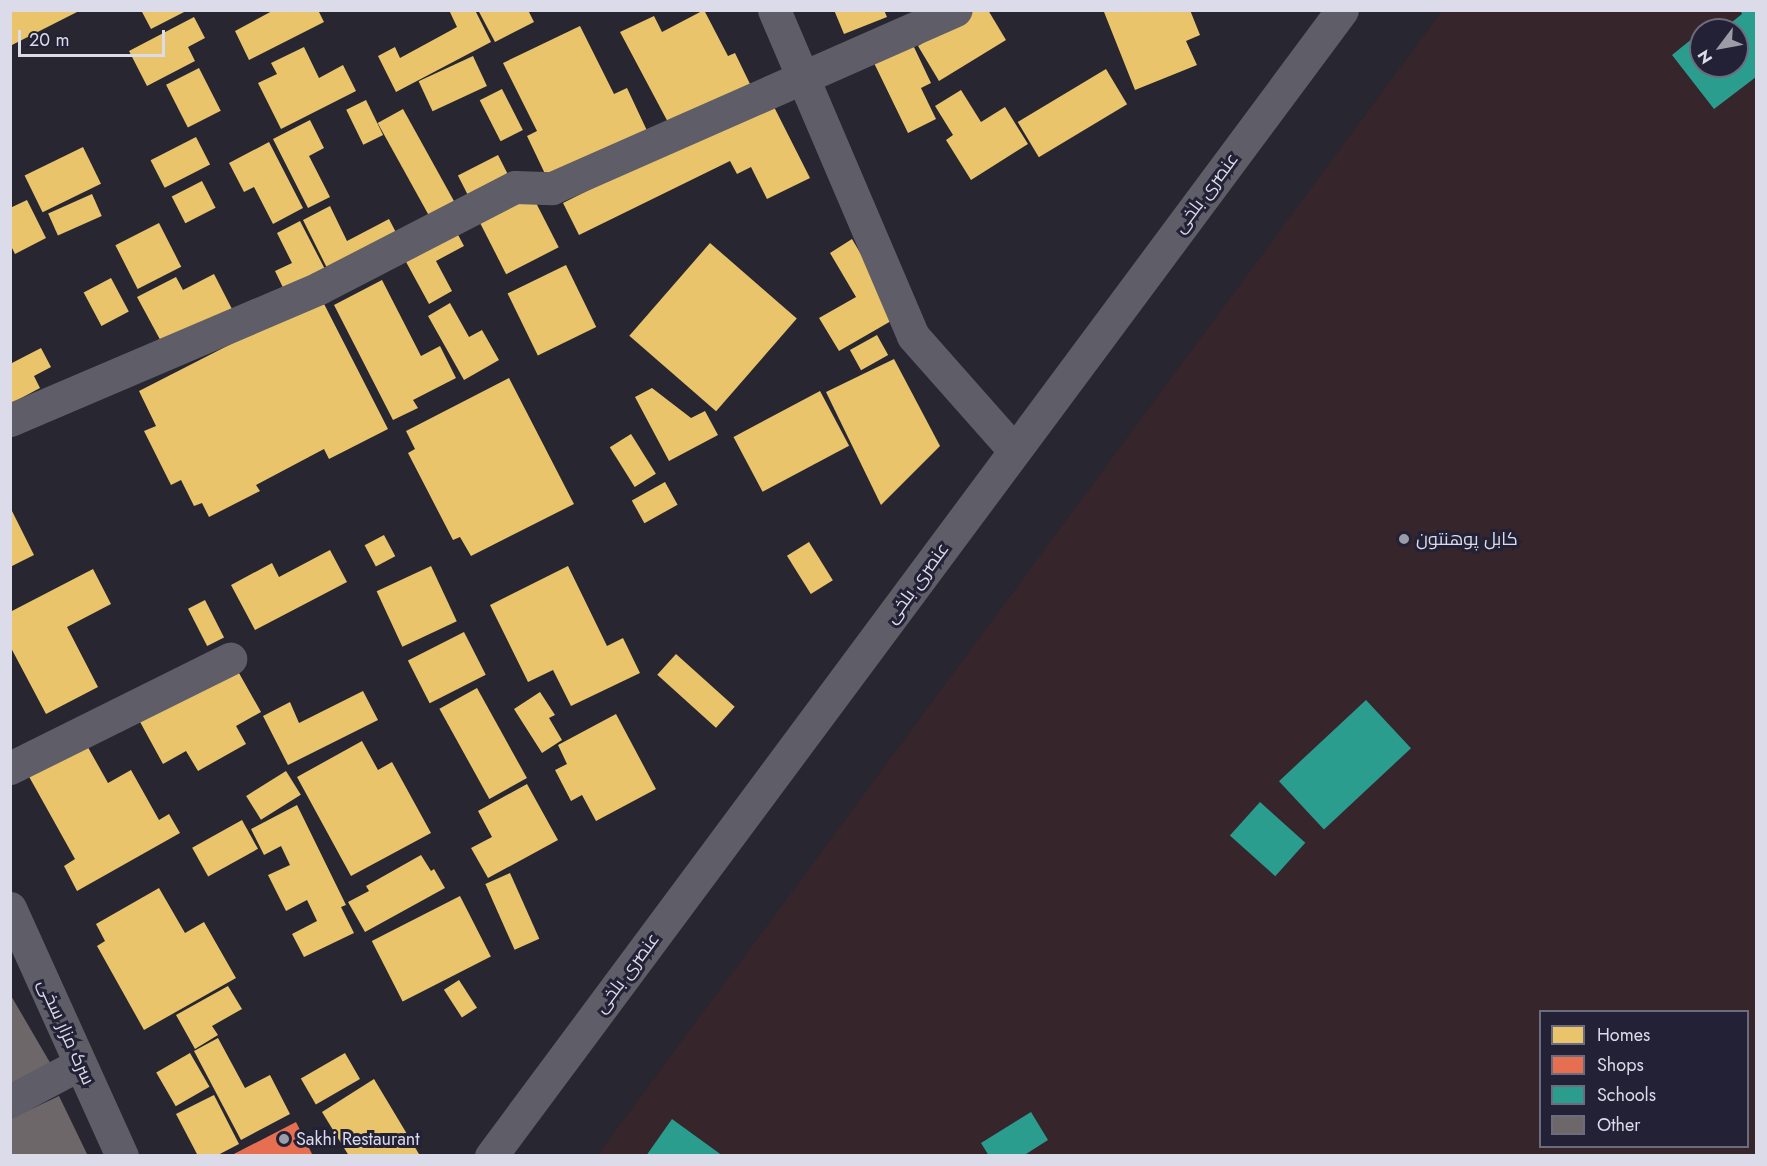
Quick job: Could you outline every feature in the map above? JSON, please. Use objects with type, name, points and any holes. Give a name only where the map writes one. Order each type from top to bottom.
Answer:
[{"type":"street","points":[[774,10],[912,336],[1014,450]]},
{"type":"street","points":[[10,420],[319,288],[515,187],[552,188],[803,80],[955,10]]},
{"type":"street","name":"عنصری بلخی","points":[[491,1155],[1342,10]]},
{"type":"street","points":[[10,768],[230,659]]},
{"type":"street","name":"سرک مزار سخی","points":[[10,908],[122,1155]]},
{"type":"street","points":[[10,1101],[80,1064]]},
{"type":"shaded area","name":"کابل پوهنتون","points":[[1442,11],[1756,11],[1756,1155],[597,1156]]},
{"type":"building: Homes","points":[[10,10],[81,10],[10,46]]},
{"type":"building: Homes","points":[[141,10],[188,10],[151,29]]},
{"type":"building: Homes","points":[[274,10],[318,10],[324,22],[249,60],[235,31]]},
{"type":"building: Homes","points":[[449,10],[475,10],[491,42],[396,92],[378,56],[395,47],[400,58],[457,27]]},
{"type":"building: Homes","points":[[478,10],[528,10],[534,22],[495,42]]},
{"type":"building: Homes","points":[[704,10],[728,56],[735,53],[750,84],[670,126],[620,32],[654,16],[662,32]]},
{"type":"building: Homes","points":[[834,10],[884,10],[887,17],[844,34]]},
{"type":"building: Homes","points":[[976,10],[988,10],[1006,40],[939,81],[918,46]]},
{"type":"building: Homes","points":[[1109,10],[1190,10],[1200,35],[1186,41],[1197,65],[1135,90],[1104,12]]},
{"type":"building: Homes","points":[[194,17],[205,38],[188,47],[195,61],[147,86],[129,51]]},
{"type":"building: Homes","points":[[580,26],[614,94],[627,88],[650,137],[547,178],[527,136],[537,131],[503,63]]},
{"type":"building: Homes","points":[[913,45],[931,83],[921,88],[936,119],[908,133],[874,63]]},
{"type":"building: Homes","points":[[304,47],[319,78],[343,65],[356,91],[281,129],[258,83],[277,74],[271,63]]},
{"type":"building: Homes","points":[[473,56],[487,86],[433,111],[419,81]]},
{"type":"building: Homes","points":[[199,68],[221,111],[188,128],[166,85]]},
{"type":"building: Homes","points":[[1106,69],[1127,104],[1039,157],[1018,122]]},
{"type":"building: Homes","points":[[502,89],[523,130],[501,141],[480,100]]},
{"type":"building: Homes","points":[[961,90],[981,122],[1005,107],[1028,144],[971,180],[946,140],[953,135],[935,106]]},
{"type":"building: Homes","points":[[770,99],[810,178],[767,199],[751,167],[737,174],[730,161],[579,235],[563,203]]},
{"type":"building: Homes","points":[[366,100],[383,135],[363,145],[346,110]]},
{"type":"building: Homes","points":[[403,109],[454,202],[429,216],[378,123]]},
{"type":"building: Homes","points":[[310,120],[324,148],[309,156],[330,197],[308,208],[273,139]]},
{"type":"building: Homes","points":[[196,137],[210,165],[165,188],[151,160]]},
{"type":"building: Homes","points":[[269,142],[303,208],[273,224],[254,187],[244,192],[229,163]]},
{"type":"building: Homes","points":[[83,147],[101,184],[43,212],[25,175]]},
{"type":"building: Homes","points":[[498,155],[511,181],[471,201],[458,175]]},
{"type":"building: Homes","points":[[202,181],[216,208],[185,223],[172,196]]},
{"type":"building: Homes","points":[[531,193],[559,247],[506,274],[478,220]]},
{"type":"building: Homes","points":[[92,194],[102,216],[58,235],[48,214]]},
{"type":"building: Homes","points":[[27,200],[46,238],[15,254],[10,244],[10,208]]},
{"type":"building: Homes","points":[[330,206],[347,241],[389,219],[402,244],[333,280],[303,220]]},
{"type":"building: Homes","points":[[300,221],[328,275],[287,296],[275,271],[292,263],[277,233]]},
{"type":"building: Homes","points":[[159,223],[181,267],[138,289],[115,245]]},
{"type":"building: Homes","points":[[456,231],[464,246],[436,261],[452,291],[429,304],[405,260]]},
{"type":"building: Homes","points":[[852,239],[898,317],[839,351],[819,318],[856,297],[830,253]]},
{"type":"building: Homes","points":[[710,243],[797,318],[716,411],[629,336]]},
{"type":"building: Homes","points":[[566,265],[596,327],[538,356],[508,293]]},
{"type":"building: Homes","points":[[214,274],[232,309],[163,345],[137,297],[176,277],[183,290]]},
{"type":"building: Homes","points":[[111,278],[129,312],[101,326],[84,293]]},
{"type":"building: Homes","points":[[382,280],[421,356],[440,346],[456,378],[413,400],[418,408],[393,420],[334,305]]},
{"type":"building: Homes","points":[[321,298],[388,429],[329,459],[324,449],[256,485],[260,491],[209,517],[202,503],[194,506],[181,480],[171,485],[144,431],[156,426],[139,391]]},
{"type":"building: Homes","points":[[450,303],[469,337],[482,330],[499,360],[464,380],[428,316]]},
{"type":"building: Homes","points":[[877,335],[888,355],[861,370],[850,350]]},
{"type":"building: Homes","points":[[41,348],[51,367],[34,376],[40,388],[10,404],[10,364]]},
{"type":"building: Homes","points":[[894,359],[940,446],[881,505],[826,392]]},
{"type":"building: Homes","points":[[509,378],[574,504],[471,556],[460,537],[453,540],[408,453],[415,449],[406,431]]},
{"type":"building: Homes","points":[[652,388],[691,418],[705,411],[718,435],[669,461],[635,397]]},
{"type":"building: Homes","points":[[820,391],[849,446],[763,492],[733,437]]},
{"type":"building: Homes","points":[[631,434],[656,474],[635,487],[610,447]]},
{"type":"building: Homes","points":[[665,482],[678,505],[644,523],[632,500]]},
{"type":"building: Homes","points":[[10,507],[34,555],[10,567]]},
{"type":"building: Homes","points":[[384,535],[395,556],[376,567],[365,545]]},
{"type":"building: Homes","points":[[809,542],[833,580],[811,594],[787,556]]},
{"type":"building: Homes","points":[[330,550],[347,582],[255,630],[231,585],[272,563],[279,577]]},
{"type":"building: Homes","points":[[431,566],[457,621],[402,647],[377,591]]},
{"type":"building: Homes","points":[[568,566],[607,646],[623,638],[640,673],[571,706],[553,670],[528,682],[490,605]]},
{"type":"building: Homes","points":[[93,569],[111,604],[67,627],[98,687],[46,714],[10,646],[10,612]]},
{"type":"building: Homes","points":[[205,600],[224,637],[207,646],[188,609]]},
{"type":"building: Homes","points":[[464,632],[486,675],[430,703],[408,661]]},
{"type":"building: Homes","points":[[676,654],[735,707],[716,728],[657,675]]},
{"type":"building: Homes","points":[[235,666],[261,712],[236,726],[246,744],[198,771],[186,751],[163,764],[139,720]]},
{"type":"building: Homes","points":[[477,688],[527,778],[489,799],[439,709]]},
{"type":"building: Homes","points":[[363,691],[378,720],[288,765],[263,716],[290,702],[299,723]]},
{"type":"building: Homes","points":[[540,692],[555,715],[549,718],[562,740],[542,753],[514,709]]},
{"type":"building: Homes","points":[[616,714],[656,789],[596,821],[582,795],[571,801],[555,770],[567,764],[558,745]]},
{"type":"building: Homes","points":[[362,741],[378,770],[392,762],[431,833],[351,876],[297,777]]},
{"type":"building: Homes","points":[[85,742],[108,783],[131,770],[159,820],[169,814],[180,833],[77,891],[64,866],[75,859],[27,773]]},
{"type":"building: Homes","points":[[286,771],[301,795],[261,820],[246,796]]},
{"type":"building: Homes","points":[[527,784],[558,840],[488,878],[471,848],[492,837],[478,811]]},
{"type":"building: Homes","points":[[297,805],[346,905],[341,907],[354,933],[304,957],[292,934],[317,921],[307,900],[286,911],[268,875],[290,865],[281,846],[264,855],[251,829]]},
{"type":"building: Homes","points":[[242,820],[258,849],[208,876],[192,848]]},
{"type":"building: Homes","points":[[421,855],[431,871],[434,869],[445,888],[365,932],[348,902],[369,891],[366,886]]},
{"type":"building: Homes","points":[[510,873],[539,939],[515,950],[485,884]]},
{"type":"building: Homes","points":[[159,888],[185,933],[204,922],[236,978],[144,1030],[97,946],[105,941],[96,924]]},
{"type":"building: Homes","points":[[460,896],[491,957],[403,1002],[372,941]]},
{"type":"building: Homes","points":[[459,980],[477,1008],[462,1017],[444,990]]},
{"type":"building: Homes","points":[[228,986],[242,1009],[212,1026],[218,1035],[195,1049],[176,1015]]},
{"type":"building: Homes","points":[[218,1038],[245,1088],[270,1075],[290,1114],[241,1140],[194,1051]]},
{"type":"building: Homes","points":[[190,1053],[210,1087],[176,1106],[156,1072]]},
{"type":"building: Homes","points":[[345,1053],[360,1079],[316,1104],[301,1078]]},
{"type":"building: Homes","points":[[374,1079],[419,1154],[417,1156],[349,1156],[322,1112]]},
{"type":"building: Homes","points":[[214,1095],[239,1144],[216,1156],[198,1156],[176,1114]]},
{"type":"building: Shops","name":"Sakhi Restaurant","points":[[296,1122],[313,1156],[230,1156]]},
{"type":"building: Schools","points":[[1740,10],[1756,10],[1756,77],[1714,109],[1690,78],[1749,78],[1749,18],[1737,18],[1742,14]]},
{"type":"building: Schools","points":[[1689,41],[1689,77],[1672,55]]},
{"type":"building: Schools","points":[[1366,700],[1411,748],[1324,829],[1279,781]]},
{"type":"building: Schools","points":[[1260,802],[1305,843],[1275,876],[1230,835]]},
{"type":"building: Schools","points":[[1031,1112],[1048,1140],[1023,1156],[989,1156],[981,1143]]},
{"type":"building: Schools","points":[[672,1119],[723,1156],[646,1156]]},
{"type":"building: Other","points":[[10,994],[52,1066],[10,1090]]},
{"type":"building: Other","points":[[59,1096],[88,1156],[10,1156],[10,1119]]},
{"type":"place","name":"کابل پوهنتون","points":[[1404,539]]},
{"type":"place","name":"Sakhi Restaurant","points":[[284,1139]]}]
